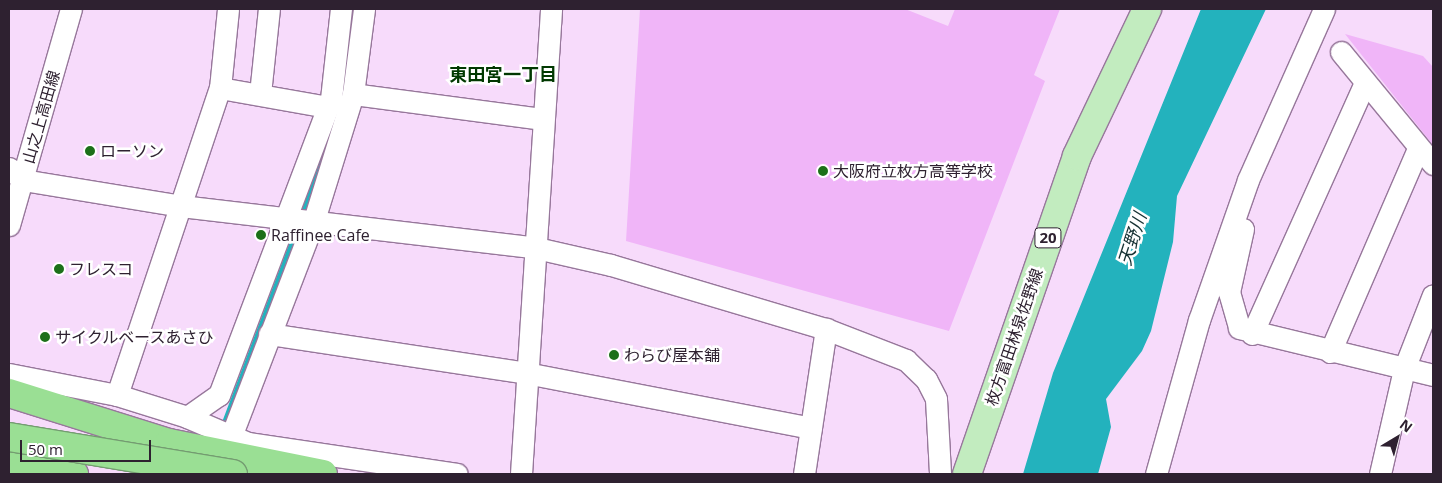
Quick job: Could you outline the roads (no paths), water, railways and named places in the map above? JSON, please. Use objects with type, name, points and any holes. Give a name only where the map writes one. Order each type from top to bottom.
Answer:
[{"type":"highway","points":[[9,393],[169,443],[323,474]]},
{"type":"highway","points":[[9,436],[233,474]]},
{"type":"highway","points":[[9,463],[74,474]]},
{"type":"main road","name":"枚方富田林泉佐野線","points":[[967,474],[1077,156],[1147,9]]},
{"type":"street","name":"山之上高田線","points":[[9,225],[16,174],[71,9]]},
{"type":"street","points":[[117,395],[220,88],[228,9]]},
{"type":"street","points":[[260,94],[269,9]]},
{"type":"street","points":[[187,417],[219,395],[287,218],[328,107],[341,9]]},
{"type":"street","points":[[228,441],[313,220],[353,94],[364,9]]},
{"type":"street","points":[[521,474],[532,246],[551,9]]},
{"type":"street","points":[[1156,474],[1199,320],[1248,180],[1324,9]]},
{"type":"street","points":[[1341,52],[1364,84],[1418,149],[1433,164]]},
{"type":"street","points":[[1252,334],[1364,84]]},
{"type":"street","points":[[220,88],[328,107]]},
{"type":"street","points":[[353,94],[542,119]]},
{"type":"street","points":[[1330,352],[1418,149]]},
{"type":"street","points":[[16,174],[181,206],[532,246],[611,265],[826,329],[906,360],[926,379],[936,399],[940,474]]},
{"type":"street","points":[[1248,180],[1248,204],[1229,292],[1239,328],[1252,334],[1433,375]]},
{"type":"street","points":[[1380,474],[1404,369],[1433,296]]},
{"type":"street","points":[[250,315],[272,325],[811,428]]},
{"type":"street","points":[[804,474],[826,329]]},
{"type":"street","points":[[9,374],[117,395],[187,417],[228,441],[457,474]]},
{"type":"water","name":"天野川","points":[[1201,9],[1266,9],[1177,196],[1173,242],[1151,331],[1142,351],[1106,399],[1111,427],[1098,474],[1023,474],[1053,373]]},
{"type":"waterway","points":[[341,96],[353,9]]},
{"type":"waterway","points":[[302,214],[328,137]]},
{"type":"waterway","points":[[223,425],[298,225]]},
{"type":"place","name":"ローソン","points":[[90,151]]},
{"type":"place","name":"大阪府立枚方高等学校","points":[[823,171]]},
{"type":"place","name":"Raffinee Cafe","points":[[261,235]]},
{"type":"place","name":"フレスコ","points":[[59,269]]},
{"type":"place","name":"サイクルベースあさひ","points":[[45,337]]},
{"type":"place","name":"わらび屋本舗","points":[[614,355]]},
{"type":"district","name":"東田宮一丁目","points":[[503,74]]}]
